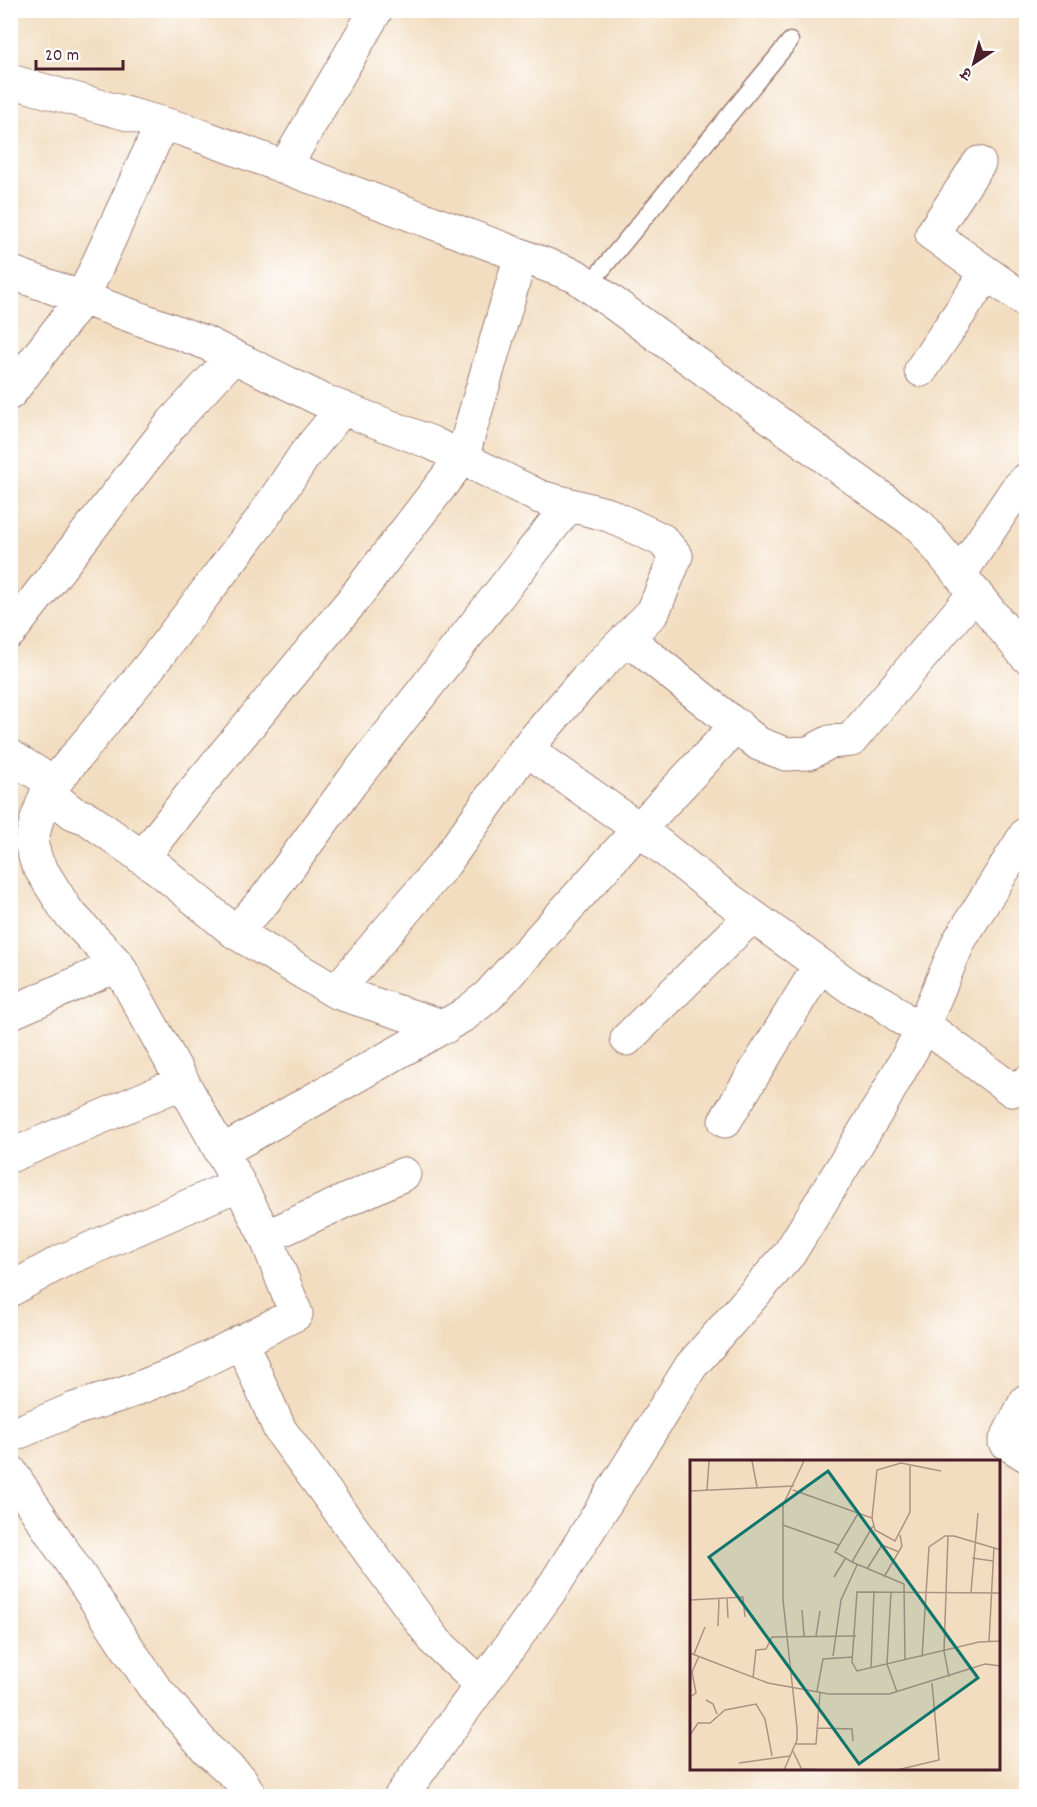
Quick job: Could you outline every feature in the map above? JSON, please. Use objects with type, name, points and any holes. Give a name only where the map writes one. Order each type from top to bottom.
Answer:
[{"type":"street","points":[[285,167],[376,10]]},
{"type":"street","points":[[10,81],[162,124],[285,167],[576,276],[920,526],[1026,656]]},
{"type":"street","points":[[10,393],[82,299],[162,124]]},
{"type":"street","points":[[979,163],[932,234],[1026,301]]},
{"type":"street","points":[[142,858],[209,772],[352,600],[462,458],[521,255]]},
{"type":"street","points":[[10,272],[204,342],[343,408],[432,443],[540,497],[609,515],[662,540],[676,556],[653,612],[587,678],[526,749],[445,862],[336,992]]},
{"type":"street","points":[[921,370],[986,274]]},
{"type":"street","points":[[10,632],[173,422],[233,357]]},
{"type":"street","points":[[47,792],[150,667],[261,520],[304,456],[343,408]]},
{"type":"street","points":[[628,639],[759,744],[786,754],[809,753],[830,742],[851,740],[967,584],[1016,490],[1026,480]]},
{"type":"street","points":[[235,932],[264,901],[351,783],[569,505]]},
{"type":"street","points":[[222,1152],[445,1027],[488,996],[737,725]]},
{"type":"street","points":[[526,749],[639,829],[752,916],[852,988],[883,1003],[903,1020],[924,1025],[1012,1090],[1026,1083]]},
{"type":"street","points":[[10,756],[48,780],[47,792],[31,843],[37,863],[67,911],[118,965],[239,1184],[266,1237],[296,1314],[187,1369],[126,1393],[74,1409],[10,1436]]},
{"type":"street","points":[[47,792],[73,813],[87,818],[142,858],[235,932],[336,992],[445,1027]]},
{"type":"street","points":[[401,1797],[555,1584],[691,1366],[789,1254],[882,1103],[924,1025],[959,941],[1026,834]]},
{"type":"street","points":[[627,1040],[752,916]]},
{"type":"street","points":[[10,1013],[118,965]]},
{"type":"street","points":[[725,1120],[820,965]]},
{"type":"street","points":[[10,1156],[183,1082]]},
{"type":"street","points":[[266,1237],[404,1174]]},
{"type":"street","points":[[10,1290],[60,1262],[239,1184]]},
{"type":"street","points":[[241,1341],[280,1430],[435,1642],[482,1685]]},
{"type":"street","points":[[1026,1401],[1005,1442],[1026,1455]]},
{"type":"street","points":[[10,1471],[153,1686],[195,1736],[241,1780],[250,1797]]},
{"type":"lane","points":[[589,285],[790,40]]}]
